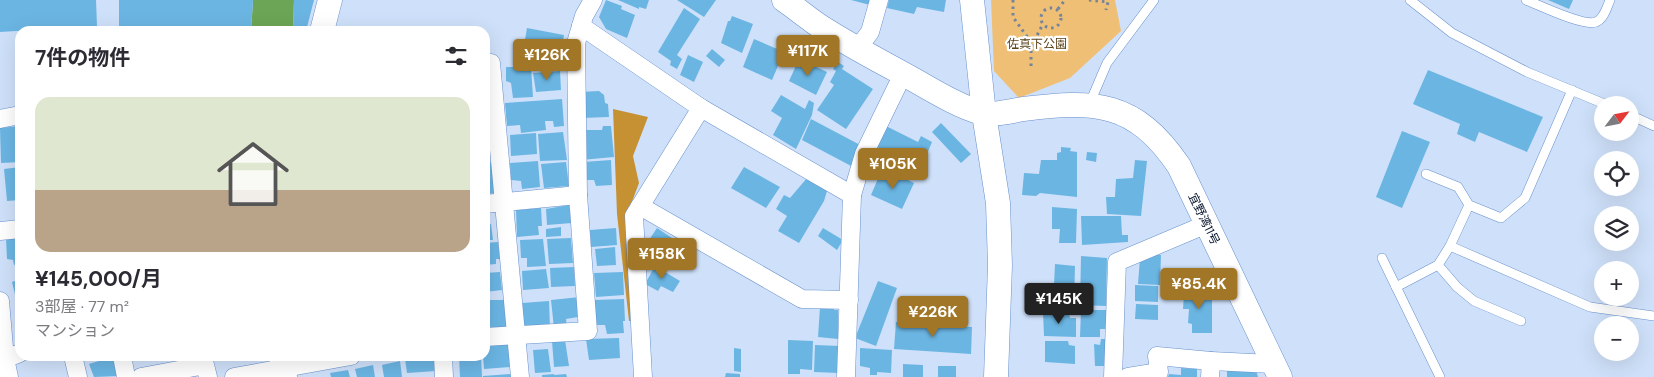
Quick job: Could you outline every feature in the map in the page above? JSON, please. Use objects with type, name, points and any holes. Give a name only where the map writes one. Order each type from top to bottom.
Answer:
[{"type":"street","points":[[323,26],[330,0]]},
{"type":"street","points":[[490,337],[588,331],[578,195],[576,42],[584,16],[593,0]]},
{"type":"street","points":[[784,0],[821,27],[957,104],[984,114]]},
{"type":"street","points":[[858,48],[870,32],[879,0]]},
{"type":"street","points":[[972,0],[984,114],[998,203],[1000,265],[996,377]]},
{"type":"street","points":[[581,26],[700,108],[852,195]]},
{"type":"street","points":[[491,63],[520,377]]},
{"type":"street","points":[[846,377],[852,195],[864,154],[904,74]]},
{"type":"street","name":"宜野湾11号","points":[[984,114],[1062,104],[1089,105],[1114,111],[1139,123],[1160,140],[1179,166],[1277,370]]},
{"type":"street","points":[[643,377],[634,216],[700,108]]},
{"type":"street","points":[[0,119],[15,116]]},
{"type":"street","points":[[490,204],[578,195]]},
{"type":"street","points":[[640,206],[802,299],[849,300]]},
{"type":"street","points":[[1113,377],[1117,262],[1206,224]]},
{"type":"street","points":[[0,231],[15,230]]},
{"type":"street","points":[[0,301],[13,356],[9,377]]},
{"type":"street","points":[[1128,377],[1159,372],[1158,356],[1211,369],[1277,370]]},
{"type":"street","points":[[74,361],[78,377]]},
{"type":"street","points":[[123,361],[126,377]]},
{"type":"street","points":[[234,377],[320,361]]},
{"type":"street","points":[[443,361],[444,377]]},
{"type":"street","points":[[141,377],[205,366],[208,377]]},
{"type":"lane","points":[[1089,105],[1108,62],[1154,0]]},
{"type":"lane","points":[[1410,0],[1452,32],[1527,72],[1594,99]]},
{"type":"lane","points":[[1526,0],[1583,23],[1596,22],[1604,15],[1610,0]]},
{"type":"lane","points":[[1426,174],[1458,187],[1468,205],[1501,218],[1525,198],[1572,90]]},
{"type":"lane","points":[[1639,119],[1654,126]]},
{"type":"lane","points":[[1396,287],[1438,265],[1450,246],[1468,205]]},
{"type":"lane","points":[[1450,246],[1590,307],[1654,316]]},
{"type":"lane","points":[[1382,258],[1440,377]]},
{"type":"lane","points":[[1438,265],[1457,287],[1474,301],[1521,321]]},
{"type":"path","points":[[1013,0],[1013,17],[1028,38],[1034,42]]},
{"type":"path","points":[[1058,9],[1065,0]]},
{"type":"path","points":[[1088,0],[1108,2],[1106,10]]},
{"type":"path","points":[[1046,8],[1058,9],[1062,18],[1060,24],[1051,28],[1043,24],[1040,17],[1046,8]]},
{"type":"path","points":[[1031,66],[1031,47],[1043,24]]},
{"type":"green space","name":"佐真下公園","points":[[991,0],[1115,0],[1121,31],[1070,78],[1019,98],[994,71]]},
{"type":"shaded area","points":[[253,0],[294,0],[293,26],[251,26]]},
{"type":"shaded area","points":[[613,109],[648,117],[633,156],[639,183],[627,215],[632,321],[629,321],[617,214]]},
{"type":"building","points":[[0,0],[96,0],[97,26],[15,26],[15,31],[0,32]]},
{"type":"building","points":[[119,0],[253,0],[251,26],[119,26]]},
{"type":"building","points":[[294,0],[314,0],[307,26],[293,26]]},
{"type":"building","points":[[606,0],[622,6],[621,9],[635,15],[627,38],[606,29],[599,17]]},
{"type":"building","points":[[618,0],[649,0],[646,9],[639,7],[639,9]]},
{"type":"building","points":[[677,0],[716,0],[704,17]]},
{"type":"building","points":[[851,0],[871,0],[870,5]]},
{"type":"building","points":[[889,0],[946,0],[944,12],[917,7],[914,14],[887,8]]},
{"type":"building","points":[[1548,0],[1573,0],[1569,9]]},
{"type":"building","points":[[684,8],[700,19],[677,55],[682,59],[677,69],[670,65],[671,61],[658,52]]},
{"type":"building","points":[[732,16],[753,24],[742,53],[721,43],[728,21],[730,21]]},
{"type":"building","points":[[527,28],[564,35],[560,58],[523,51]]},
{"type":"building","points":[[754,39],[784,52],[772,80],[743,67]]},
{"type":"building","points":[[712,49],[725,60],[719,67],[706,56]]},
{"type":"building","points":[[688,55],[703,62],[694,82],[680,75]]},
{"type":"building","points":[[799,59],[827,72],[816,95],[789,81]]},
{"type":"building","points":[[838,62],[844,66],[842,69],[873,89],[846,129],[817,110],[834,85],[830,82],[836,71],[833,69]]},
{"type":"building","points":[[506,67],[531,67],[533,97],[513,98],[511,83],[506,81]]},
{"type":"building","points":[[1428,70],[1543,117],[1527,152],[1479,132],[1475,142],[1457,134],[1460,124],[1413,104]]},
{"type":"building","points":[[560,71],[561,90],[536,92],[533,73]]},
{"type":"building","points":[[599,91],[604,95],[605,103],[608,104],[609,117],[581,118],[579,92]]},
{"type":"building","points":[[781,95],[805,109],[809,100],[814,103],[812,115],[796,149],[773,135],[782,118],[771,111]]},
{"type":"building","points":[[562,99],[564,126],[554,127],[553,121],[545,121],[546,130],[521,133],[520,125],[507,126],[505,103]]},
{"type":"building","points":[[490,101],[493,128],[490,128]]},
{"type":"building","points":[[811,119],[864,147],[853,167],[802,140]]},
{"type":"building","points":[[941,123],[971,154],[961,163],[932,132]]},
{"type":"building","points":[[884,125],[918,142],[921,136],[932,142],[916,180],[892,170],[892,168],[886,165],[891,154],[875,146]]},
{"type":"building","points":[[15,126],[15,162],[1,163],[0,128]]},
{"type":"building","points":[[603,126],[611,126],[614,157],[581,160],[580,130],[602,130]]},
{"type":"building","points":[[1402,131],[1430,142],[1402,208],[1376,197]]},
{"type":"building","points":[[563,132],[567,160],[540,161],[538,134]]},
{"type":"building","points":[[536,133],[537,154],[511,156],[510,135]]},
{"type":"building","points":[[1061,147],[1071,148],[1070,151],[1077,152],[1077,197],[1040,193],[1036,196],[1022,195],[1024,173],[1039,174],[1041,160],[1057,160],[1057,153],[1061,152]]},
{"type":"building","points":[[1087,152],[1097,153],[1096,162],[1086,160]]},
{"type":"building","points":[[611,160],[612,185],[596,186],[594,180],[586,180],[583,162]]},
{"type":"building","points":[[1135,160],[1147,161],[1141,216],[1107,214],[1106,197],[1115,197],[1116,179],[1133,178]]},
{"type":"building","points":[[538,161],[540,187],[522,189],[521,181],[511,180],[510,163]]},
{"type":"building","points":[[490,162],[495,162],[497,193],[490,194]]},
{"type":"building","points":[[566,162],[569,186],[544,188],[541,164]]},
{"type":"building","points":[[744,167],[780,187],[766,208],[731,188]]},
{"type":"building","points":[[15,168],[15,200],[7,201],[4,169]]},
{"type":"building","points":[[891,172],[914,183],[902,209],[871,195],[880,174],[889,177]]},
{"type":"building","points":[[807,178],[827,191],[824,201],[799,243],[778,231],[787,216],[776,209],[784,195],[790,198]]},
{"type":"building","points":[[569,205],[572,223],[547,225],[546,209]]},
{"type":"building","points":[[1052,207],[1077,209],[1076,243],[1059,243],[1060,229],[1052,229]]},
{"type":"building","points":[[541,208],[542,226],[538,226],[539,235],[517,237],[516,210]]},
{"type":"building","points":[[1081,216],[1121,216],[1122,235],[1128,235],[1128,242],[1082,245]]},
{"type":"building","points":[[491,224],[493,240],[490,240]]},
{"type":"building","points":[[561,227],[561,236],[546,237],[546,229]]},
{"type":"building","points":[[616,228],[617,245],[591,247],[590,230]]},
{"type":"building","points":[[657,228],[687,248],[673,270],[648,250],[653,243],[649,240]]},
{"type":"building","points":[[823,228],[843,240],[837,250],[818,236]]},
{"type":"building","points":[[15,237],[15,265],[13,260],[7,259],[6,238]]},
{"type":"building","points":[[571,238],[573,263],[549,264],[547,239]]},
{"type":"building","points":[[543,239],[546,266],[527,267],[527,258],[521,258],[520,240]]},
{"type":"building","points":[[498,242],[500,259],[496,259],[496,264],[490,265],[490,243]]},
{"type":"building","points":[[615,247],[616,265],[597,266],[595,249]]},
{"type":"building","points":[[1152,253],[1161,255],[1160,285],[1138,284],[1140,258],[1151,258]]},
{"type":"building","points":[[1081,256],[1107,258],[1106,306],[1080,305]]},
{"type":"building","points":[[1055,264],[1075,266],[1074,305],[1053,305]]},
{"type":"building","points":[[655,266],[680,281],[673,292],[661,286],[658,291],[645,284]]},
{"type":"building","points":[[574,267],[575,286],[551,287],[550,268]]},
{"type":"building","points":[[546,269],[549,288],[523,290],[522,271]]},
{"type":"building","points":[[500,272],[502,290],[490,291],[490,273]]},
{"type":"building","points":[[623,272],[624,295],[596,297],[594,273]]},
{"type":"building","points":[[1198,272],[1200,285],[1189,287],[1187,275]]},
{"type":"building","points":[[15,281],[15,294],[12,282]]},
{"type":"building","points":[[878,281],[897,288],[876,346],[855,338]]},
{"type":"building","points":[[1135,285],[1158,286],[1158,302],[1135,301]]},
{"type":"building","points":[[1188,289],[1212,290],[1212,333],[1192,333],[1192,324],[1188,323],[1189,309],[1183,309],[1184,294],[1188,293]]},
{"type":"building","points":[[1030,296],[1041,296],[1040,309],[1031,309]]},
{"type":"building","points":[[580,297],[581,309],[577,310],[578,317],[566,319],[567,327],[554,328],[551,300]]},
{"type":"building","points":[[624,299],[624,333],[607,334],[605,325],[596,325],[594,300]]},
{"type":"building","points":[[490,300],[508,300],[510,326],[504,329],[490,330]]},
{"type":"building","points":[[549,301],[550,329],[524,330],[522,303]]},
{"type":"building","points":[[1136,304],[1158,305],[1158,320],[1135,319]]},
{"type":"building","points":[[820,307],[834,307],[834,310],[838,310],[838,339],[818,337]]},
{"type":"building","points":[[1081,310],[1110,310],[1109,329],[1100,329],[1100,337],[1080,337]]},
{"type":"building","points":[[1043,312],[1069,313],[1070,318],[1076,318],[1076,337],[1044,336]]},
{"type":"building","points":[[896,322],[972,327],[971,354],[894,349]]},
{"type":"building","points":[[619,338],[620,358],[589,360],[586,339]]},
{"type":"building","points":[[1101,339],[1109,339],[1109,366],[1095,366],[1094,344],[1100,345]]},
{"type":"building","points":[[565,340],[569,366],[554,367],[552,341]]},
{"type":"building","points":[[788,340],[813,341],[812,370],[800,369],[800,374],[788,374]]},
{"type":"building","points":[[1045,341],[1068,341],[1069,345],[1075,346],[1075,364],[1045,362]]},
{"type":"building","points":[[508,343],[510,367],[484,369],[483,361],[490,361],[490,344]]},
{"type":"building","points":[[815,345],[840,346],[839,373],[814,372]]},
{"type":"building","points":[[734,348],[741,349],[741,372],[734,371]]},
{"type":"building","points":[[860,348],[892,350],[891,373],[877,372],[877,375],[870,375],[870,368],[860,366]]},
{"type":"building","points":[[548,349],[551,372],[535,373],[533,350]]},
{"type":"building","points":[[99,361],[114,361],[118,376],[94,377],[89,364]]},
{"type":"building","points":[[400,361],[402,377],[384,377],[382,365]]},
{"type":"building","points":[[405,361],[435,361],[436,371],[407,373]]},
{"type":"building","points":[[459,361],[481,361],[482,377],[460,377]]},
{"type":"building","points":[[903,364],[923,365],[923,377],[903,377]]},
{"type":"building","points":[[373,365],[375,377],[357,377],[355,369]]},
{"type":"building","points":[[938,366],[956,366],[956,377],[938,377]]},
{"type":"building","points":[[1181,368],[1197,369],[1197,377],[1168,377],[1169,374],[1181,375]]},
{"type":"building","points":[[1227,368],[1256,370],[1258,377],[1227,377]]},
{"type":"building","points":[[348,370],[350,377],[331,377],[330,373]]},
{"type":"building","points":[[726,373],[740,374],[740,377],[725,377]]},
{"type":"building","points":[[511,374],[512,377],[483,377],[483,376]]},
{"type":"building","points":[[566,374],[567,377],[542,377],[542,375]]}]
